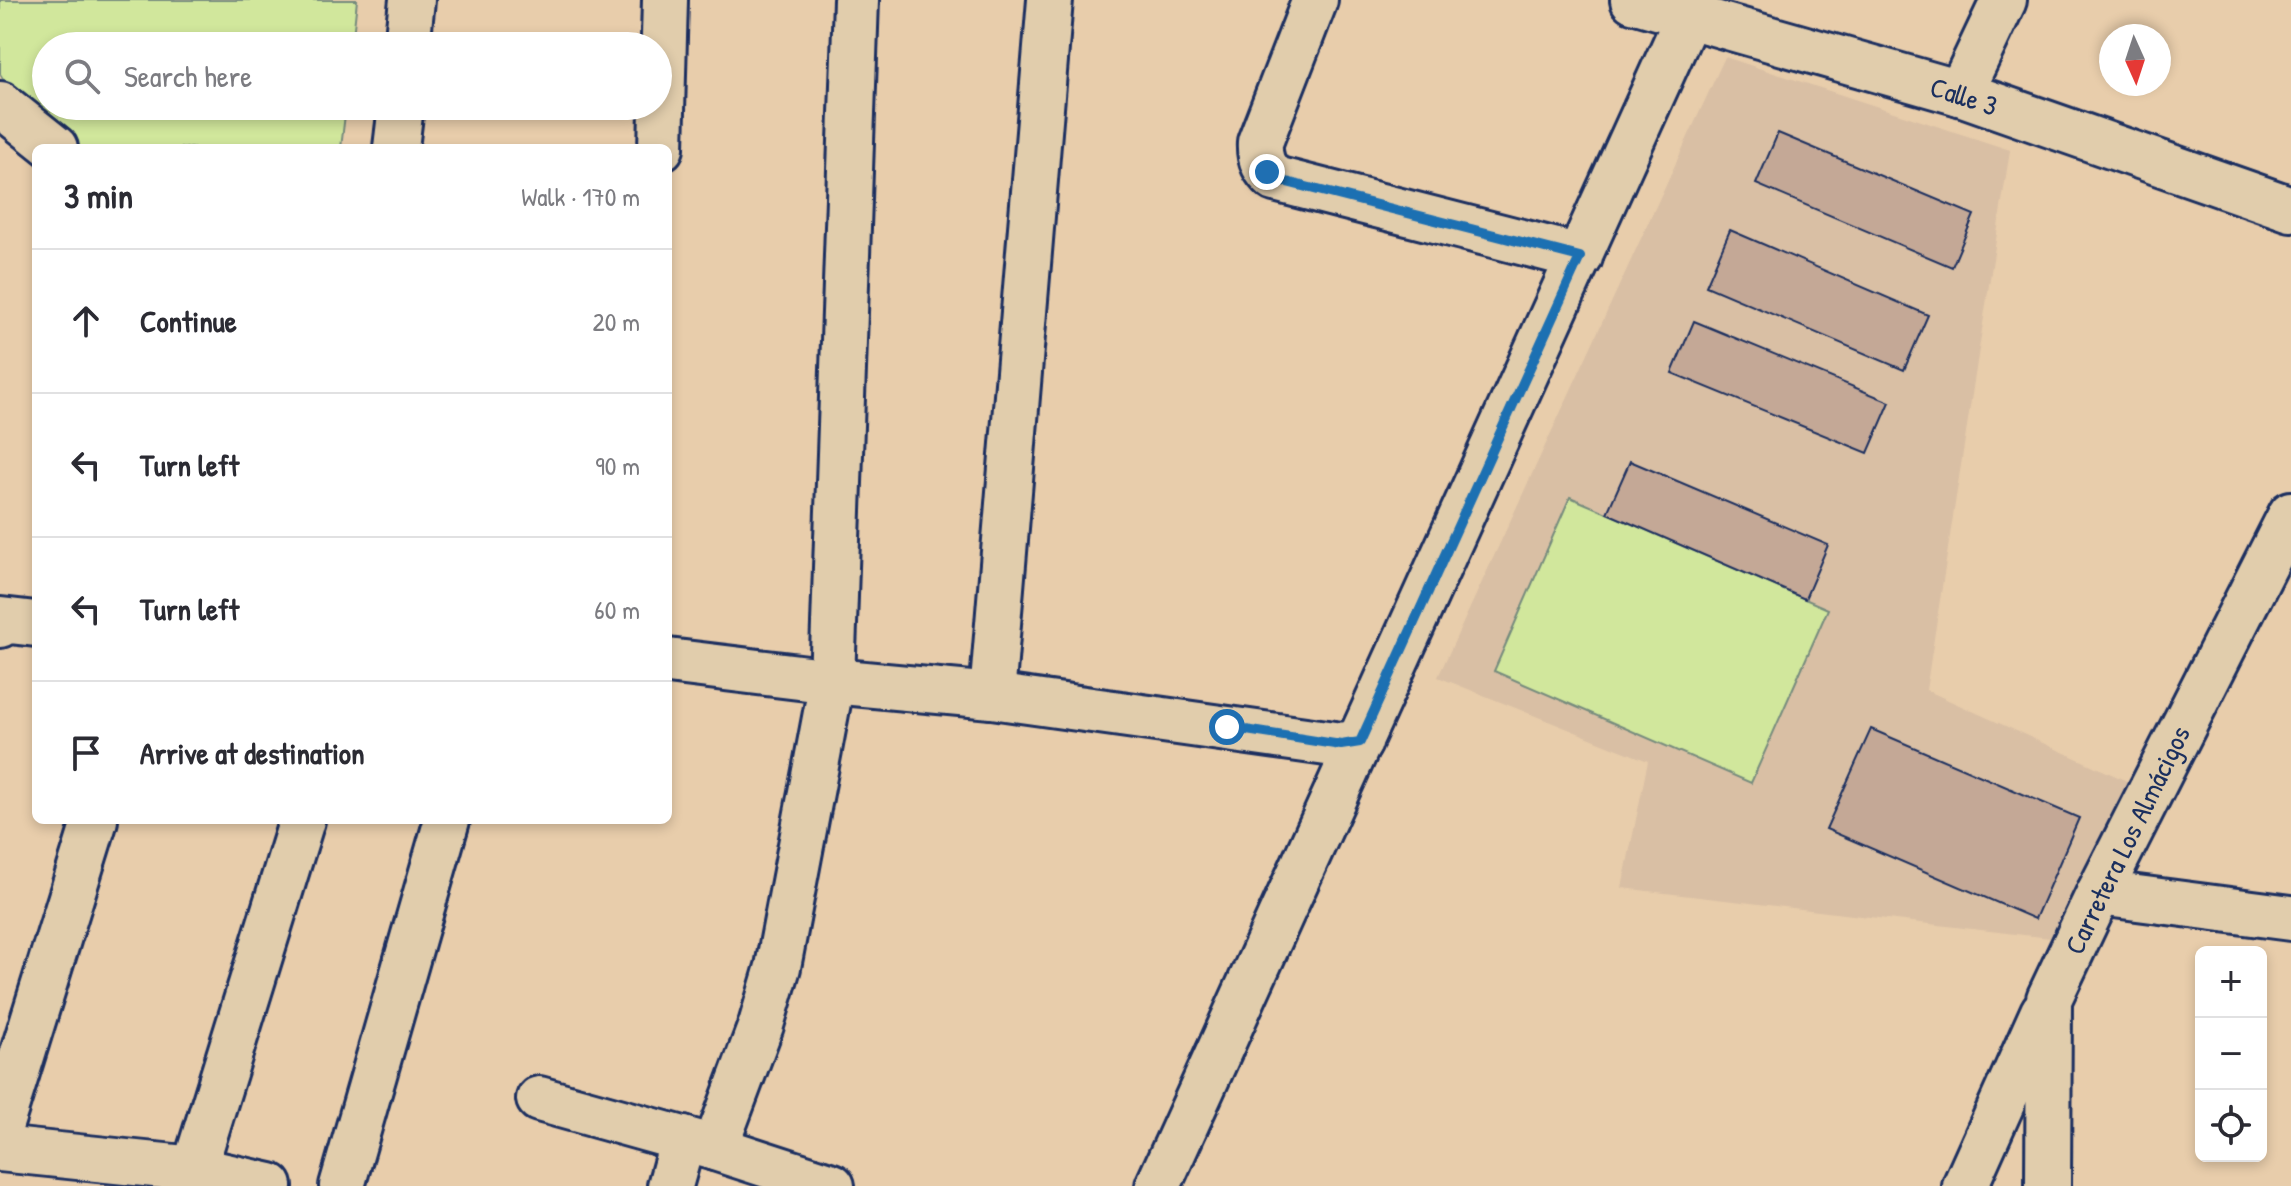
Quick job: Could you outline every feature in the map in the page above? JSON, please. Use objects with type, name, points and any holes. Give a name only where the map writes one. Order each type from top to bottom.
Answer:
[{"type":"street","points":[[409,32],[412,0]]},
{"type":"street","points":[[664,32],[665,0]]},
{"type":"street","points":[[670,1186],[699,1144],[761,1025],[778,967],[832,681],[856,0]]},
{"type":"street","points":[[992,696],[1050,0]]},
{"type":"street","points":[[1315,0],[1260,142],[1261,161],[1267,172],[1275,179],[1580,257]]},
{"type":"street","name":"Calle 3","points":[[1633,0],[1960,93],[2291,209]]},
{"type":"street","points":[[1960,93],[2004,0]]},
{"type":"street","points":[[1158,1186],[1688,16]]},
{"type":"street","points":[[0,104],[50,144]]},
{"type":"street","points":[[396,144],[399,120]]},
{"type":"street","points":[[661,144],[662,120]]},
{"type":"street","name":"Carretera Los Almácigos","points":[[2048,1186],[2049,999],[2099,893],[2291,514]]},
{"type":"street","points":[[0,625],[1,620],[32,624]]},
{"type":"street","points":[[672,661],[992,696],[1341,745],[1360,742]]},
{"type":"street","points":[[0,1127],[94,824]]},
{"type":"street","points":[[192,1178],[301,824]]},
{"type":"street","points":[[342,1186],[446,824]]},
{"type":"street","points":[[2099,893],[2291,918]]},
{"type":"street","points":[[1965,1186],[2049,999]]},
{"type":"street","points":[[539,1099],[699,1144],[832,1186]]},
{"type":"street","points":[[0,1149],[192,1178],[270,1186]]},
{"type":"shaded area","points":[[1725,57],[2010,150],[1926,690],[2129,782],[2050,938],[1622,888],[1648,761],[1438,677]]},
{"type":"green space","points":[[0,0],[357,0],[354,32],[32,32],[32,107],[0,74]]},
{"type":"green space","points":[[46,120],[344,120],[341,144],[73,144]]},
{"type":"green space","points":[[1570,497],[1828,609],[1751,783],[1494,671]]},
{"type":"building","points":[[1778,133],[1974,215],[1952,267],[1756,184]]},
{"type":"building","points":[[1730,230],[1928,315],[1904,370],[1706,286]]},
{"type":"building","points":[[1694,321],[1890,402],[1868,453],[1672,373]]},
{"type":"building","points":[[1630,461],[1828,545],[1805,599],[1607,513]]},
{"type":"building","points":[[1871,729],[2079,818],[2035,919],[1826,829]]},
{"type":"route","points":[[1227,727],[1341,745],[1360,742],[1580,257],[1275,179],[1267,172]]}]
